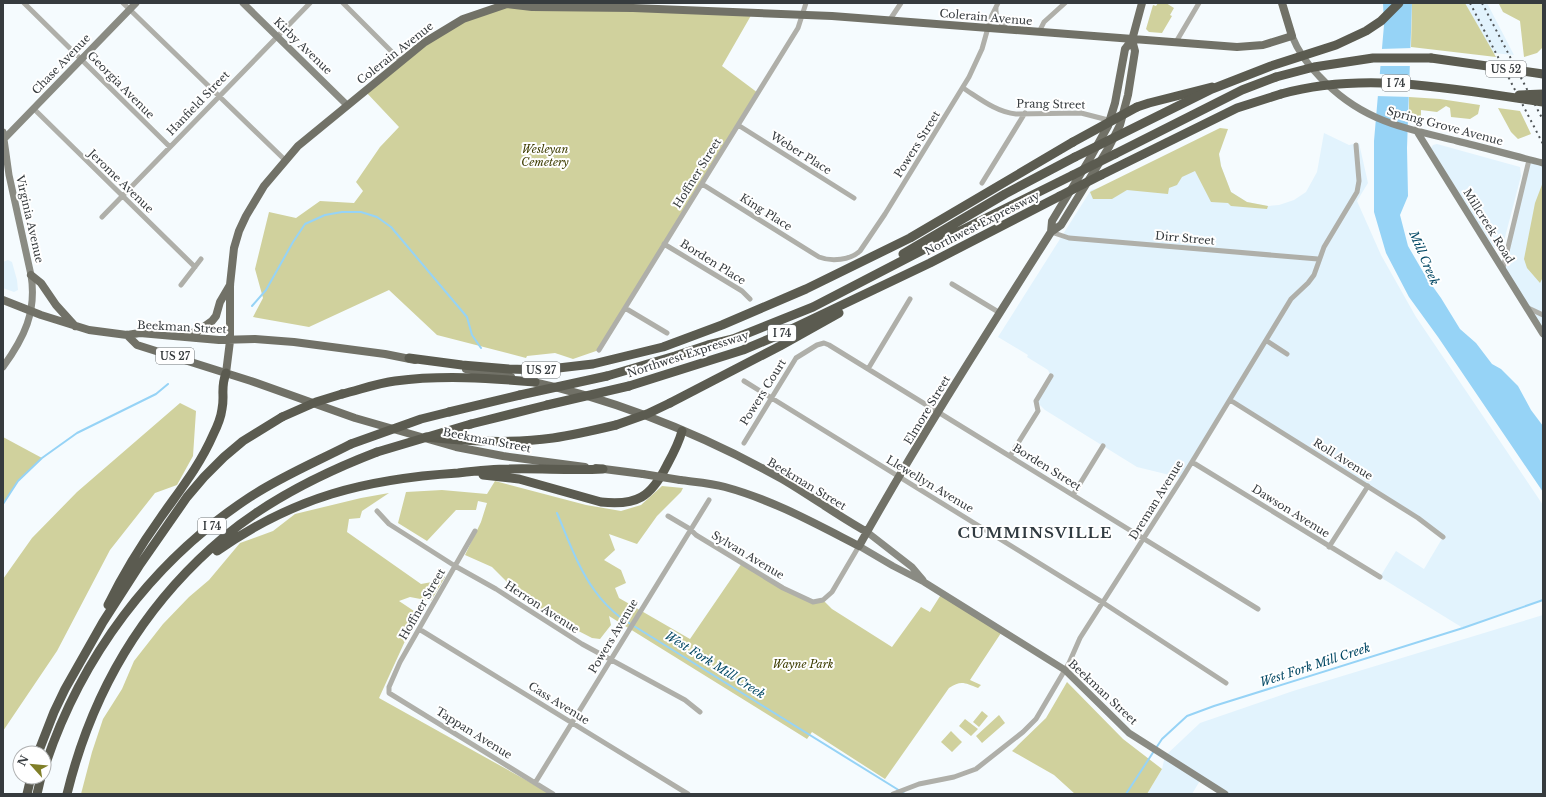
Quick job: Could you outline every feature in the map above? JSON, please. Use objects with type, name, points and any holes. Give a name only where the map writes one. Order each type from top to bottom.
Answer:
[{"type":"highway","points":[[869,278],[899,256],[1005,194],[1055,167],[1212,89],[1271,66],[1336,45],[1360,34],[1381,22],[1399,3]]},
{"type":"highway","name":"Northwest Expressway","points":[[52,748],[63,718],[103,645],[131,606],[164,568],[190,543],[250,497],[287,476],[352,444],[421,419],[607,376],[708,345],[733,339],[813,307],[946,238],[1242,90],[1276,77],[1314,67],[1373,58],[1431,58],[1469,64]]},
{"type":"highway","name":"US 52","points":[[1469,64],[1543,74]]},
{"type":"highway","points":[[957,210],[1073,142],[1137,107],[1149,102],[1256,76],[1276,77]]},
{"type":"highway","name":"Northwest Expressway","points":[[67,794],[82,742],[93,712],[108,680],[128,646],[151,612],[174,586],[225,537],[255,515],[294,491],[334,470],[377,452],[471,424],[628,386],[743,350],[930,263],[1101,175],[1237,108],[1282,94],[1340,84],[1400,83],[1510,97]]},
{"type":"highway","points":[[1510,97],[1522,94],[1543,94]]},
{"type":"highway","points":[[1510,97],[1543,102]]},
{"type":"highway","points":[[957,210],[1055,167]]},
{"type":"highway","name":"US 27","points":[[409,358],[462,365],[541,370],[593,364],[670,344],[722,325],[806,289],[910,238],[957,210]]},
{"type":"highway","name":"US 27","points":[[419,437],[478,442],[536,440],[579,434],[616,425],[670,403],[780,346],[930,263]]},
{"type":"highway","points":[[93,639],[99,623],[124,575],[160,518],[194,471],[206,451],[223,409],[222,383],[226,373]]},
{"type":"highway","points":[[41,745],[65,689],[93,639],[143,560],[187,497],[224,457],[243,441],[282,417],[316,402],[394,381],[441,377],[488,378],[535,382]]},
{"type":"highway","points":[[460,472],[519,479],[589,500],[613,504],[622,503],[636,500],[644,496],[656,486],[673,454],[682,431]]},
{"type":"highway","points":[[174,586],[230,542],[272,517],[320,497],[356,486],[384,480],[479,470],[602,469]]},
{"type":"main road","name":"Colerain Avenue","points":[[226,373],[230,341],[230,285],[236,240],[246,216],[264,186],[298,146],[425,42],[463,19],[508,3],[532,7],[633,5],[802,15],[1176,42],[1222,47],[1263,45],[1292,36]]},
{"type":"main road","name":"Elmore Street","points":[[1051,232],[1052,220],[1098,145],[1110,120],[1117,97],[1126,49],[1132,40],[1142,3]]},
{"type":"main road","points":[[1282,3],[1292,36]]},
{"type":"main road","name":"Elmore Street","points":[[859,546],[899,477],[1000,313],[1051,232],[1061,224],[1109,147],[1120,123],[1128,95],[1135,51],[1132,40]]},
{"type":"main road","points":[[31,275],[41,283],[56,305],[75,327]]},
{"type":"main road","points":[[174,337],[198,331],[212,322],[220,302],[230,285]]},
{"type":"main road","name":"US 27","points":[[3,300],[31,312],[75,327],[127,335]]},
{"type":"main road","name":"Beekman Street","points":[[127,335],[140,333],[230,341],[255,339],[294,342],[409,358],[425,363],[500,374],[572,391],[606,401],[682,431],[738,456],[781,479],[867,532]]},
{"type":"main road","name":"Beekman Street","points":[[127,335],[137,345],[251,380],[355,418],[456,447],[725,487],[751,495],[799,515],[859,546]]},
{"type":"street","name":"Georgia Avenue","points":[[24,3],[170,147]]},
{"type":"street","points":[[123,3],[285,160]]},
{"type":"street","name":"Chase Avenue","points":[[3,137],[34,109],[136,3]]},
{"type":"street","name":"Kirby Avenue","points":[[243,3],[347,105]]},
{"type":"street","name":"Hanfield Street","points":[[102,217],[310,3]]},
{"type":"street","points":[[343,3],[401,61]]},
{"type":"street","name":"Hoffner Street","points":[[599,350],[798,28],[806,3]]},
{"type":"street","points":[[890,21],[900,3]]},
{"type":"street","points":[[1176,42],[1199,3]]},
{"type":"street","points":[[998,4],[996,12],[997,18],[1001,24],[1011,30]]},
{"type":"street","name":"Powers Street","points":[[819,257],[826,259],[844,258],[856,255],[860,251],[885,214],[963,88],[978,58],[991,18],[998,4]]},
{"type":"street","points":[[1039,32],[1044,22],[1061,4]]},
{"type":"street","name":"Spring Grove Avenue","points":[[1292,36],[1295,44],[1310,67],[1329,87],[1353,106],[1380,120],[1543,163]]},
{"type":"street","name":"Prang Street","points":[[963,88],[1003,112],[1025,114],[1081,113],[1120,123]]},
{"type":"street","name":"Jerome Avenue","points":[[34,109],[195,267]]},
{"type":"street","points":[[982,183],[1025,114]]},
{"type":"street","name":"Weber Place","points":[[738,125],[854,198]]},
{"type":"street","name":"Millcreek Road","points":[[1416,130],[1543,334]]},
{"type":"street","name":"Virginia Avenue","points":[[3,137],[9,175],[33,290],[31,312],[23,336],[3,367]]},
{"type":"street","name":"Dreman Avenue","points":[[893,794],[919,784],[968,773],[983,765],[1030,726],[1065,670],[1080,638],[1102,602],[1192,462],[1267,341],[1291,299],[1308,283],[1314,275],[1318,259],[1324,247],[1354,198],[1359,186],[1359,169],[1356,145]]},
{"type":"street","points":[[1503,268],[1529,160]]},
{"type":"street","name":"King Place","points":[[702,184],[819,257]]},
{"type":"street","name":"Dirr Street","points":[[1051,232],[1069,238],[1318,259]]},
{"type":"street","name":"Borden Place","points":[[664,244],[742,291],[750,299]]},
{"type":"street","points":[[181,285],[201,259]]},
{"type":"street","points":[[952,284],[1000,313]]},
{"type":"street","points":[[868,369],[910,299]]},
{"type":"street","points":[[1526,307],[1543,314]]},
{"type":"street","points":[[625,308],[667,334]]},
{"type":"street","points":[[1267,341],[1288,354]]},
{"type":"street","name":"Borden Street","points":[[824,344],[939,412],[1258,609]]},
{"type":"street","name":"Powers Court","points":[[744,443],[796,358],[817,345],[824,344]]},
{"type":"street","points":[[1010,456],[1038,411],[1036,402],[1051,376]]},
{"type":"street","name":"Llewellyn Avenue","points":[[744,381],[1102,602],[1226,683]]},
{"type":"street","name":"Roll Avenue","points":[[1230,400],[1418,518],[1443,537]]},
{"type":"street","points":[[1074,495],[1103,446]]},
{"type":"street","name":"Dawson Avenue","points":[[1192,462],[1380,577]]},
{"type":"street","points":[[1330,547],[1368,486]]},
{"type":"street","name":"Powers Avenue","points":[[534,783],[709,500]]},
{"type":"street","name":"Herron Avenue","points":[[377,511],[389,524],[455,566],[496,589],[582,644],[685,700],[700,712]]},
{"type":"street","name":"Sylvan Avenue","points":[[668,516],[690,529],[696,535],[783,588],[809,601],[823,600]]},
{"type":"street","name":"Hoffner Street","points":[[389,687],[400,662],[475,531]]},
{"type":"street","name":"Beekman Street","points":[[867,532],[912,567],[924,582]]},
{"type":"street","name":"Beekman Street","points":[[859,546],[924,582],[999,627],[1065,670],[1123,727],[1144,743],[1225,794]]},
{"type":"street","name":"Elmore Street","points":[[823,600],[832,592],[859,546]]},
{"type":"street","name":"Cass Avenue","points":[[419,629],[688,794]]},
{"type":"street","name":"Tappan Avenue","points":[[389,687],[389,693],[553,794]]},
{"type":"shaded area","points":[[1465,3],[1487,3],[1514,55],[1493,53]]},
{"type":"shaded area","points":[[1324,133],[1349,145],[1359,143],[1368,183],[1357,201],[1381,255],[1416,317],[1543,505],[1543,600],[1463,628],[1380,577],[1396,551],[1424,569],[1443,537],[1429,525],[1230,400],[1182,478],[1137,467],[1045,410],[1036,401],[1051,376],[1048,370],[1027,357],[1028,355],[998,337],[1091,190],[1220,157],[1221,166],[1231,192],[1247,202],[1268,206],[1279,205],[1294,200],[1306,192],[1317,172]]},
{"type":"shaded area","points":[[1437,144],[1520,167],[1521,176],[1504,241],[1501,247],[1495,248],[1492,245],[1472,214],[1431,148],[1433,145]]},
{"type":"shaded area","points":[[1529,160],[1543,163],[1543,334],[1503,268]]},
{"type":"shaded area","points":[[8,260],[12,262],[17,280],[18,290],[14,292],[3,288],[3,262]]},
{"type":"shaded area","points":[[1543,615],[1543,794],[1225,794],[1201,779],[1192,794],[1147,794],[1162,769],[1165,756],[1200,723],[1293,691]]},
{"type":"green space","points":[[1158,3],[1166,3],[1174,8],[1170,15],[1172,16],[1162,33],[1149,32],[1146,29],[1153,5],[1156,6]]},
{"type":"green space","points":[[1412,3],[1465,3],[1496,57],[1411,47]]},
{"type":"green space","points":[[1543,3],[1543,47],[1537,53],[1524,57],[1520,21],[1503,12],[1499,4]]},
{"type":"green space","name":"Wesleyan Cemetery","points":[[507,4],[753,12],[722,66],[758,93],[599,350],[573,359],[555,353],[527,356],[526,358],[437,335],[389,290],[309,327],[253,317],[263,298],[255,269],[269,212],[296,218],[320,201],[354,203],[363,191],[356,182],[380,147],[399,127],[365,91],[441,31]]},
{"type":"green space","points":[[1409,97],[1440,99],[1480,105],[1478,114],[1470,119],[1451,117],[1450,108],[1446,106],[1437,112],[1421,110],[1421,119],[1409,115]]},
{"type":"green space","points":[[1498,108],[1520,111],[1531,134],[1518,139],[1511,132]]},
{"type":"green space","points":[[1220,128],[1228,129],[1219,154],[1221,166],[1231,192],[1247,202],[1268,206],[1267,209],[1231,206],[1228,203],[1211,202],[1195,171],[1182,177],[1177,185],[1169,188],[1168,194],[1127,190],[1112,199],[1093,199],[1090,192]]},
{"type":"green space","points":[[1543,182],[1543,277],[1540,283],[1527,268],[1524,259],[1535,203]]},
{"type":"green space","points":[[180,403],[196,411],[193,456],[177,485],[155,493],[110,550],[57,651],[3,731],[3,579],[32,538],[77,492]]},
{"type":"green space","points":[[3,437],[42,458],[18,481],[3,504]]},
{"type":"green space","name":"Wayne Park","points":[[495,481],[586,505],[621,511],[641,505],[662,486],[683,488],[681,492],[657,516],[637,544],[609,534],[615,550],[604,560],[621,570],[626,583],[615,588],[619,598],[690,639],[742,563],[809,601],[823,600],[832,609],[892,647],[921,607],[930,612],[942,593],[1003,630],[970,680],[981,685],[978,688],[960,683],[949,688],[885,779],[812,732],[807,739],[609,616],[611,625],[600,639],[592,638],[532,607],[492,567],[465,555],[481,522],[487,503],[478,501],[476,510],[456,510],[427,541],[398,523],[406,492],[442,490],[487,494]]},
{"type":"green space","points":[[389,493],[362,511],[360,518],[349,519],[347,532],[421,584],[432,582],[440,573],[445,577],[431,601],[410,597],[399,601],[414,611],[411,628],[379,698],[551,794],[81,794],[92,752],[103,719],[122,689],[134,661],[163,624],[189,597],[209,580],[240,543],[273,531],[295,514],[361,498]]},
{"type":"green space","points":[[1067,682],[1123,739],[1162,769],[1147,794],[1075,794],[1054,775],[1012,751],[1046,718]]},
{"type":"green space","points":[[982,711],[988,716],[979,727],[973,722]]},
{"type":"green space","points":[[999,715],[1005,723],[982,743],[976,736]]},
{"type":"green space","points":[[965,719],[978,729],[971,736],[959,726]]},
{"type":"green space","points":[[951,731],[962,742],[952,752],[941,742]]},
{"type":"water","points":[[1383,3],[1412,3],[1407,148],[1408,196],[1400,215],[1408,246],[1426,277],[1460,329],[1476,343],[1492,364],[1501,369],[1518,386],[1531,410],[1543,426],[1543,492],[1438,337],[1409,297],[1386,253],[1374,212],[1374,141],[1384,25]]},
{"type":"pier","points":[[1413,48],[1412,66],[1379,66],[1380,49]]},
{"type":"pier","points":[[1378,74],[1412,75],[1411,97],[1376,96]]},
{"type":"waterway","name":"West Fork Mill Creek","points":[[252,306],[266,290],[305,224],[325,215],[342,212],[361,212],[377,217],[391,227],[467,317],[472,335],[481,348]]},
{"type":"waterway","name":"West Fork Mill Creek","points":[[3,504],[18,481],[42,458],[77,433],[156,394],[168,384]]},
{"type":"waterway","name":"West Fork Mill Creek","points":[[557,513],[583,573],[598,595],[610,609],[621,618],[905,794]]},
{"type":"waterway","name":"West Fork Mill Creek","points":[[1156,748],[1162,739],[1187,716],[1214,706],[1463,628],[1543,600]]},
{"type":"waterway","name":"West Fork Mill Creek","points":[[1126,794],[1154,751]]},
{"type":"railway","points":[[1470,3],[1543,144]]},
{"type":"railway","points":[[1482,3],[1543,120]]},
{"type":"district","name":"CUMMINSVILLE","points":[[1035,533]]},
{"type":"water label","name":"Mill Creek","points":[[1424,258]]}]
